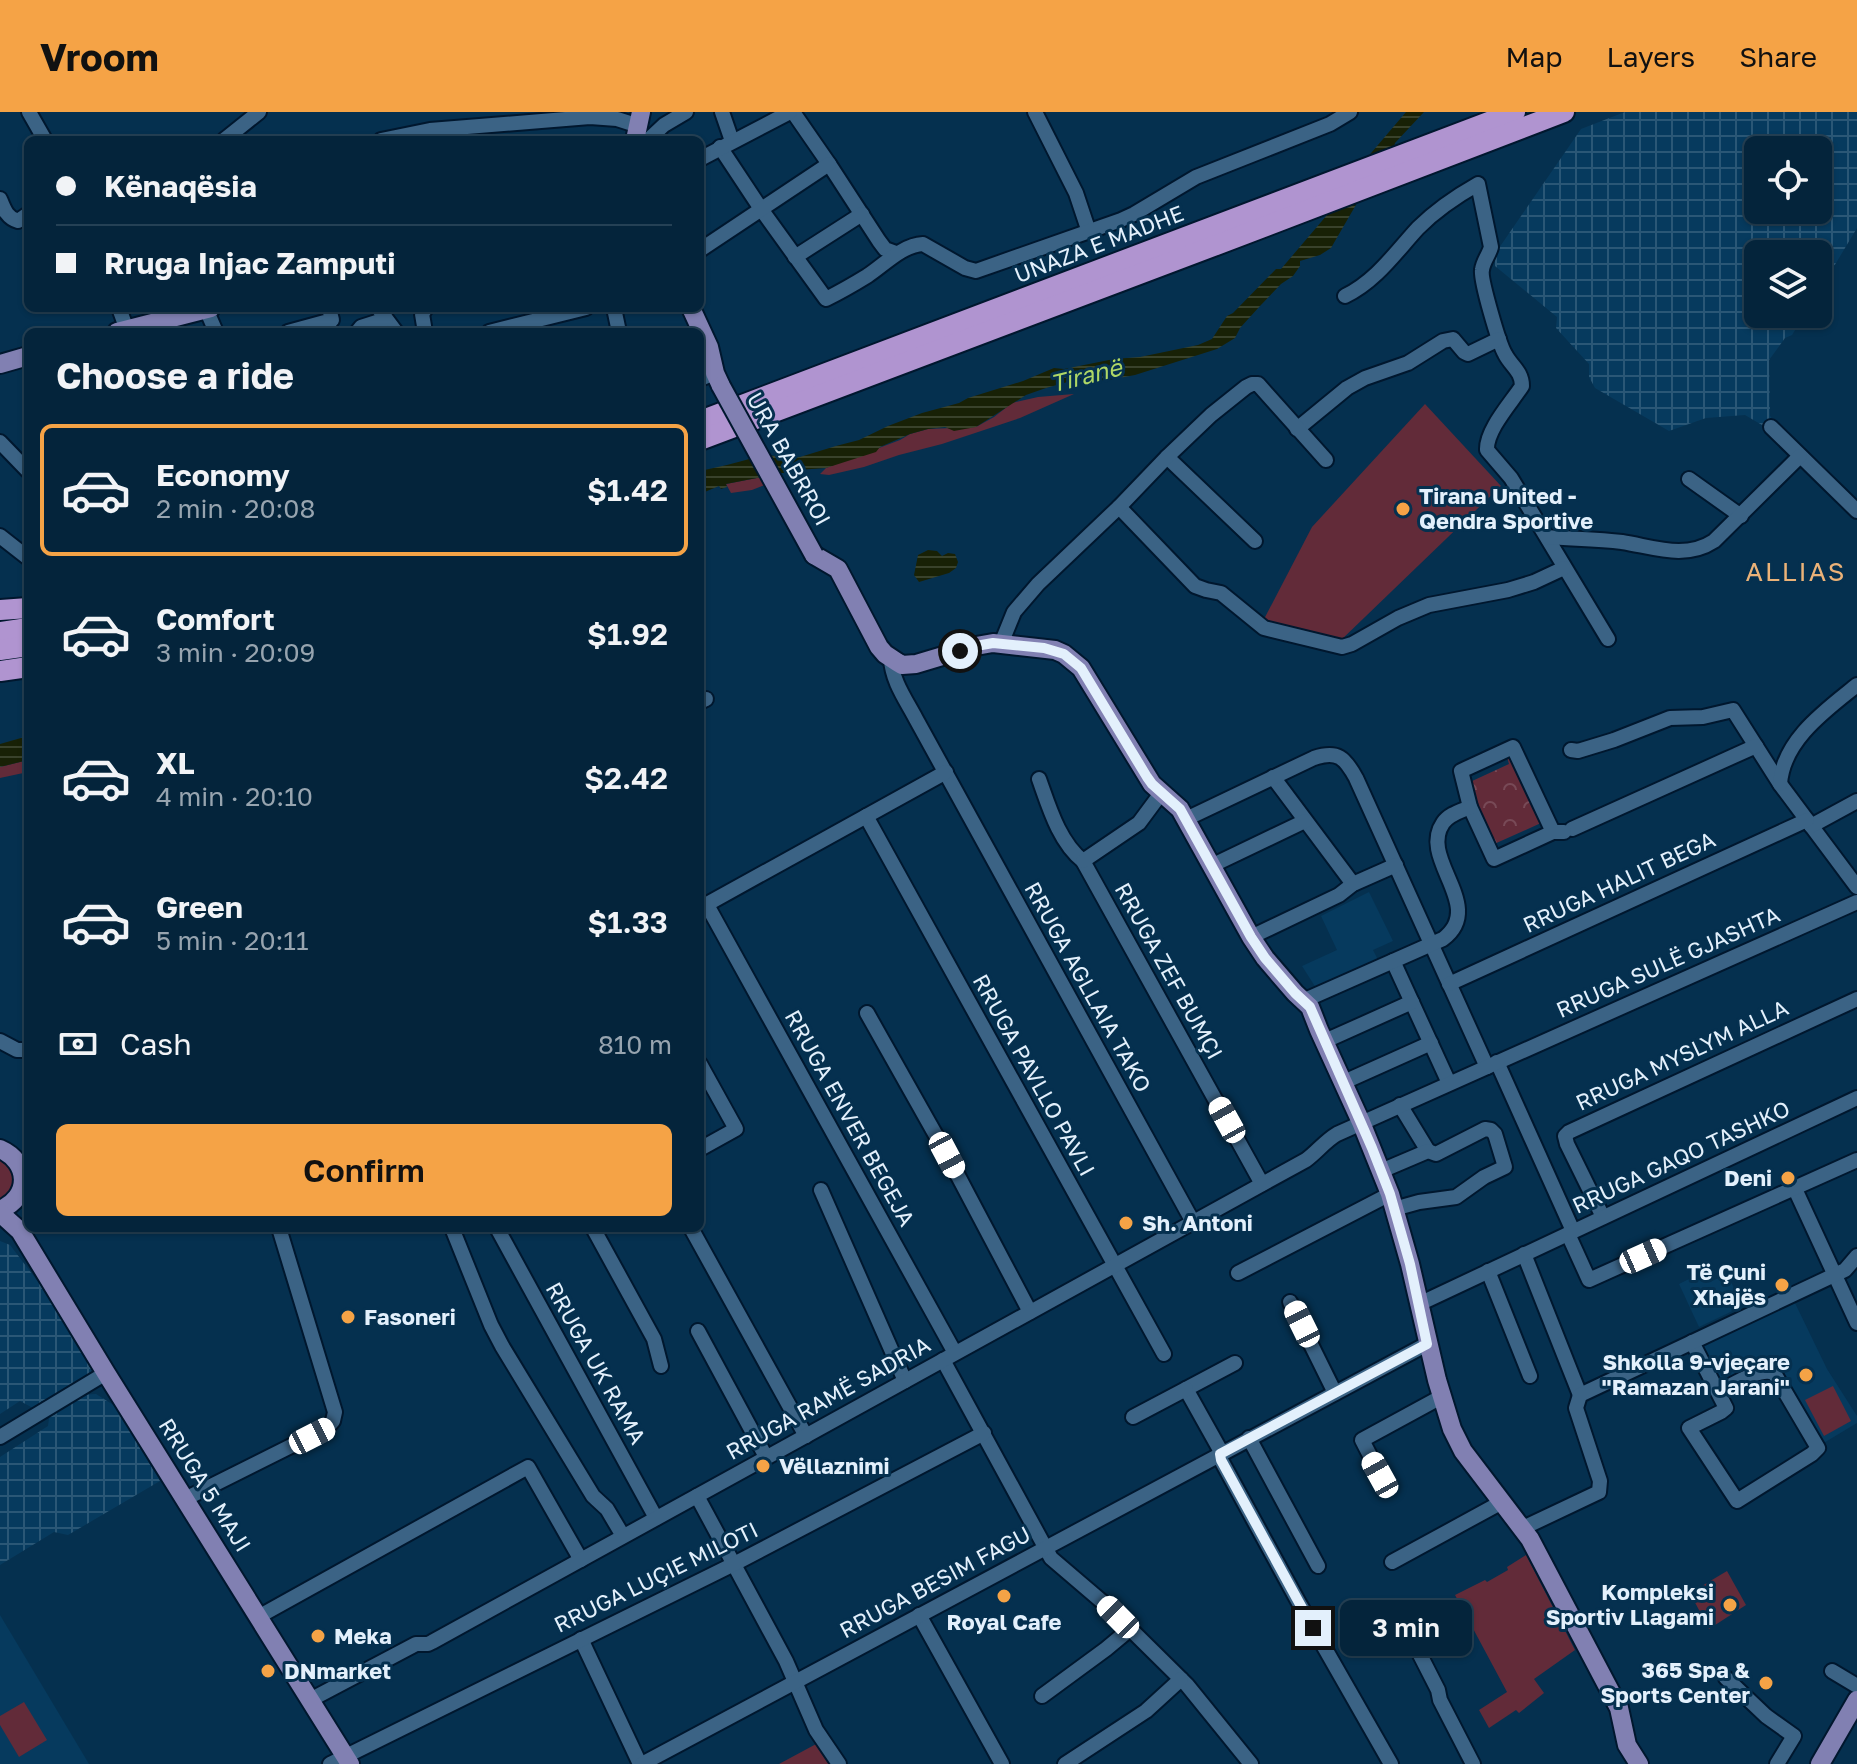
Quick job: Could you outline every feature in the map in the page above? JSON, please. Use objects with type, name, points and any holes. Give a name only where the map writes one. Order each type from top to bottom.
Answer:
[{"type":"highway","name":"UNAZA E MADHE","points":[[704,438],[1275,223],[1515,112]]},
{"type":"highway","name":"UNAZA E MADHE","points":[[704,419],[1294,196],[1564,112]]},
{"type":"highway","points":[[0,610],[24,608]]},
{"type":"highway","points":[[0,632],[24,629]]},
{"type":"highway","points":[[0,650],[24,647]]},
{"type":"highway","points":[[0,671],[24,668]]},
{"type":"main road","points":[[134,328],[196,312]]},
{"type":"main road","name":"URA BABRROI","points":[[704,336],[709,347],[712,379],[814,555],[838,569],[879,647],[891,659]]},
{"type":"main road","points":[[0,364],[24,357]]},
{"type":"main road","points":[[891,659],[902,665],[916,664],[985,644],[1055,650],[1081,668],[1147,777],[1176,804],[1251,937],[1278,974],[1305,1000],[1315,1015],[1392,1202],[1441,1397],[1452,1429],[1463,1451],[1523,1528],[1619,1708],[1627,1745],[1639,1764]]},
{"type":"main road","name":"RRUGA 5 MAJI","points":[[0,1149],[10,1153],[24,1167]]},
{"type":"main road","name":"RRUGA 5 MAJI","points":[[20,1231],[24,1174]]},
{"type":"main road","name":"RRUGA 5 MAJI","points":[[21,1195],[0,1211],[20,1231],[310,1700],[342,1761]]},
{"type":"main road","points":[[1820,1764],[1857,1700]]},
{"type":"main road","points":[[1834,1764],[1857,1725]]},
{"type":"street","points":[[29,112],[43,136]]},
{"type":"street","points":[[229,136],[259,112]]},
{"type":"street","points":[[401,136],[430,130],[590,117],[617,119],[641,130],[664,125],[686,112]]},
{"type":"street","points":[[722,112],[726,144],[761,209],[826,299],[884,265],[896,253],[919,244],[976,271],[1089,232],[1134,214],[1196,177],[1330,124],[1350,112]]},
{"type":"street","points":[[704,157],[792,112],[879,241],[885,249],[896,253]]},
{"type":"street","points":[[1035,112],[1076,193],[1089,232]]},
{"type":"street","points":[[704,247],[829,164]]},
{"type":"street","points":[[1345,296],[1381,271],[1440,207],[1478,184],[1491,247],[1483,262],[1482,280],[1505,355],[1522,378],[1522,386],[1493,428],[1487,450],[1511,478],[1608,639]]},
{"type":"street","points":[[0,199],[12,220],[18,221],[24,217]]},
{"type":"street","points":[[795,257],[862,214]]},
{"type":"street","points":[[303,328],[332,320],[330,312]]},
{"type":"street","points":[[505,328],[570,312]]},
{"type":"street","points":[[360,328],[382,314]]},
{"type":"street","points":[[1297,429],[1347,388],[1365,378],[1408,363],[1443,341],[1453,339],[1468,354],[1499,339]]},
{"type":"street","points":[[1001,644],[1008,623],[1020,603],[1211,415],[1252,384],[1258,384],[1326,460]]},
{"type":"street","points":[[1771,427],[1857,511]]},
{"type":"street","points":[[0,442],[24,467]]},
{"type":"street","points":[[1547,537],[1690,551],[1714,541],[1800,456]]},
{"type":"street","points":[[1167,457],[1255,541]]},
{"type":"street","points":[[1689,479],[1741,516]]},
{"type":"street","points":[[1119,507],[1195,586],[1226,596],[1264,628],[1338,646],[1352,644],[1398,618],[1429,605],[1522,586],[1564,568]]},
{"type":"street","points":[[0,536],[24,555]]},
{"type":"street","name":"RRUGA AGLLAIA TAKO","points":[[891,659],[892,672],[898,684],[1193,1222]]},
{"type":"street","points":[[1780,784],[1783,766],[1793,747],[1819,716],[1857,685]]},
{"type":"street","points":[[1571,750],[1578,751],[1614,740],[1670,718],[1703,717],[1733,710],[1780,784],[1857,887]]},
{"type":"street","points":[[1563,831],[1513,747],[1461,771],[1470,807],[1494,859],[1563,831],[1756,746]]},
{"type":"street","points":[[1186,819],[1314,758],[1331,754],[1339,756],[1351,769],[1449,984],[1492,1064],[1571,1233],[1589,1280],[1856,1164]]},
{"type":"street","points":[[704,905],[946,772]]},
{"type":"street","points":[[1273,777],[1353,884]]},
{"type":"street","name":"RRUGA ZEF BUMÇI","points":[[1039,779],[1050,811],[1064,837],[1074,854],[1083,861],[1262,1184]]},
{"type":"street","points":[[1083,861],[1139,823],[1162,792]]},
{"type":"street","name":"RRUGA HALIT BEGA","points":[[1449,984],[1857,801]]},
{"type":"street","points":[[1305,1000],[1450,934],[1458,917],[1455,895],[1439,852],[1440,831],[1452,815],[1470,807]]},
{"type":"street","name":"RRUGA PAVLLO PAVLI","points":[[866,816],[1164,1354]]},
{"type":"street","points":[[1211,866],[1305,821]]},
{"type":"street","points":[[1251,937],[1396,865]]},
{"type":"street","name":"RRUGA SULË GJASHTA","points":[[1361,1122],[1857,902]]},
{"type":"street","name":"RRUGA ENVER BEGEJA","points":[[704,908],[949,1357],[984,1433],[1044,1548],[1060,1568],[1106,1605],[1181,1679],[1251,1764]]},
{"type":"street","points":[[1393,961],[1449,1083]]},
{"type":"street","name":"RRUGA MYSLYM ALLA","points":[[1603,1217],[1567,1144],[1565,1136],[1573,1129],[1857,999]]},
{"type":"street","points":[[1325,1041],[1412,1002]]},
{"type":"street","points":[[867,1013],[1030,1312]]},
{"type":"street","points":[[0,1041],[17,1050],[24,1050]]},
{"type":"street","points":[[1344,1082],[1431,1043]]},
{"type":"street","points":[[704,1071],[736,1129],[704,1147]]},
{"type":"street","name":"RRUGA GAQO TASHKO","points":[[1419,1304],[1857,1098]]},
{"type":"street","points":[[1238,1273],[1392,1202],[1456,1197],[1484,1177],[1505,1167],[1491,1130],[1485,1129],[1436,1154],[1428,1151],[1400,1105]]},
{"type":"street","name":"RRUGA RAMË SADRIA","points":[[310,1700],[416,1644],[428,1644],[581,1560],[1306,1160],[1329,1139],[1361,1122]]},
{"type":"street","points":[[1381,1171],[1428,1151]]},
{"type":"street","points":[[1795,1189],[1857,1323]]},
{"type":"street","points":[[821,1190],[905,1381]]},
{"type":"street","points":[[185,1499],[327,1428],[333,1421],[335,1412],[280,1232]]},
{"type":"street","points":[[454,1232],[491,1325],[507,1355],[593,1496],[607,1509],[623,1536]]},
{"type":"street","name":"RRUGA UK RAMA","points":[[499,1232],[656,1518]]},
{"type":"street","points":[[595,1232],[654,1339],[661,1366]]},
{"type":"street","points":[[693,1232],[806,1436]]},
{"type":"street","points":[[1523,1528],[1599,1492],[1600,1481],[1576,1408],[1580,1395],[1524,1254]]},
{"type":"street","points":[[1580,1395],[1845,1270],[1857,1256]]},
{"type":"street","points":[[1488,1271],[1530,1376]]},
{"type":"street","points":[[1290,1302],[1335,1393]]},
{"type":"street","points":[[698,1331],[766,1457]]},
{"type":"street","points":[[1692,1342],[1725,1410],[1689,1428],[1737,1501],[1816,1452],[1818,1448],[1774,1373],[1769,1370],[1759,1372],[1718,1392]]},
{"type":"street","name":"RRUGA BESIM FAGU","points":[[641,1764],[1427,1344]]},
{"type":"street","points":[[1133,1417],[1235,1363]]},
{"type":"street","points":[[0,1437],[106,1373]]},
{"type":"street","points":[[1186,1389],[1292,1590],[1391,1764]]},
{"type":"street","points":[[1380,1475],[1362,1440],[1441,1397]]},
{"type":"street","name":"RRUGA LUÇIE MILOTI","points":[[342,1761],[734,1564],[984,1433]]},
{"type":"street","points":[[1249,1438],[1318,1566]]},
{"type":"street","points":[[258,1617],[528,1467],[581,1560]]},
{"type":"street","points":[[697,1496],[786,1661],[816,1730],[839,1764]]},
{"type":"street","points":[[1392,1562],[1502,1502]]},
{"type":"street","points":[[919,1615],[1002,1764]]},
{"type":"street","points":[[1042,1696],[1130,1629]]},
{"type":"street","points":[[581,1639],[641,1764]]},
{"type":"street","points":[[1413,1641],[1473,1764]]},
{"type":"street","points":[[1832,1671],[1857,1686]]},
{"type":"street","points":[[1726,1678],[1766,1716],[1794,1736],[1777,1764]]},
{"type":"street","points":[[1065,1764],[1146,1711],[1181,1679]]},
{"type":"shaded area","points":[[1625,112],[1857,112],[1857,228],[1832,270],[1832,240],[1744,240],[1744,328],[1796,328],[1769,360],[1770,416],[1773,420],[1767,430],[1745,415],[1706,418],[1669,431],[1595,388],[1589,377],[1589,364],[1556,328],[1557,317],[1495,266],[1499,248],[1581,129]]},
{"type":"shaded area","points":[[1369,892],[1393,941],[1373,950],[1378,960],[1316,988],[1302,966],[1337,950],[1321,916]]},
{"type":"shaded area","points":[[0,1241],[10,1245],[64,1316],[98,1371],[33,1408],[20,1401],[0,1414]]},
{"type":"shaded area","points":[[1705,1271],[1710,1282],[1727,1274],[1743,1306],[1699,1327],[1679,1284]]},
{"type":"shaded area","name":"Shkolla 9-vjeçare \"Ramazan Jarani\"","points":[[1795,1303],[1827,1369],[1857,1416],[1857,1423],[1822,1444],[1783,1382],[1774,1359],[1718,1383],[1702,1347]]},
{"type":"shaded area","points":[[96,1394],[115,1406],[160,1481],[68,1535],[54,1532],[0,1565],[0,1457],[48,1426],[50,1412],[81,1395]]},
{"type":"shaded area","points":[[0,1615],[89,1764],[0,1764]]},
{"type":"green space","points":[[1074,394],[1020,418],[942,444],[864,467],[829,475],[820,474],[826,468],[910,434],[928,429],[976,427],[1012,403]]},
{"type":"green space","name":"Tirana United - Qendra Sportive","points":[[1425,404],[1501,486],[1338,643],[1262,623],[1312,527]]},
{"type":"green space","points":[[762,477],[767,484],[752,490],[731,493],[726,484]]},
{"type":"green space","points":[[1510,755],[1541,823],[1492,845],[1461,778],[1470,782],[1509,764],[1507,757]]},
{"type":"green space","points":[[24,761],[24,773],[0,778],[0,767]]},
{"type":"green space","points":[[0,1160],[10,1169],[13,1180],[10,1191],[0,1200]]},
{"type":"green space","points":[[1833,1386],[1851,1421],[1824,1436],[1805,1400]]},
{"type":"green space","points":[[1526,1555],[1575,1650],[1534,1679],[1544,1693],[1519,1713],[1516,1710],[1489,1728],[1479,1710],[1507,1692],[1455,1595],[1485,1580],[1487,1582]]},
{"type":"green space","points":[[1727,1571],[1746,1605],[1709,1629],[1690,1593]]},
{"type":"green space","points":[[24,1702],[47,1740],[19,1757],[0,1725],[0,1716]]},
{"type":"green space","points":[[818,1743],[830,1764],[779,1764]]},
{"type":"water","name":"Tiranë","points":[[1406,112],[1424,112],[1395,143],[1388,170],[1357,203],[1331,248],[1300,261],[1293,276],[1260,306],[1235,338],[1217,349],[1135,375],[1108,380],[1071,381],[1046,388],[1026,395],[976,427],[954,431],[945,427],[928,429],[880,447],[876,452],[826,468],[779,473],[769,455],[800,457],[859,440],[922,413],[959,403],[1054,368],[1140,357],[1198,345],[1212,339],[1227,316],[1276,269],[1281,269]]},
{"type":"water","points":[[753,458],[762,477],[726,484],[727,487],[721,489],[719,486],[704,492],[704,470]]},
{"type":"water","points":[[928,550],[937,551],[942,556],[955,554],[958,562],[956,568],[919,582],[914,575],[918,555]]},
{"type":"water","points":[[24,737],[24,761],[0,767],[0,744]]},
{"type":"place","name":"Tirana United - Qendra Sportive","points":[[1403,509]]},
{"type":"place","name":"Deni","points":[[1788,1178]]},
{"type":"place","name":"Sh. Antoni","points":[[1126,1223]]},
{"type":"place","name":"Të Çuni Xhajës","points":[[1782,1285]]},
{"type":"place","name":"Fasoneri","points":[[348,1317]]},
{"type":"place","name":"Shkolla 9-vjeçare \"Ramazan Jarani\"","points":[[1806,1375]]},
{"type":"place","name":"Vëllaznimi","points":[[763,1466]]},
{"type":"place","name":"Royal Cafe","points":[[1004,1596]]},
{"type":"place","name":"Kompleksi Sportiv Llagami","points":[[1730,1605]]},
{"type":"place","name":"Meka","points":[[318,1636]]},
{"type":"place","name":"DNmarket","points":[[268,1671]]},
{"type":"place","name":"365 Spa & Sports Center","points":[[1766,1683]]},
{"type":"district","name":"ALLIAS","points":[[1796,572]]},
{"type":"route","points":[[960,651],[993,643],[1044,648],[1064,654],[1081,668],[1147,777],[1180,809],[1265,958],[1315,1015],[1390,1194],[1410,1264],[1427,1344],[1220,1454],[1313,1628]]}]
